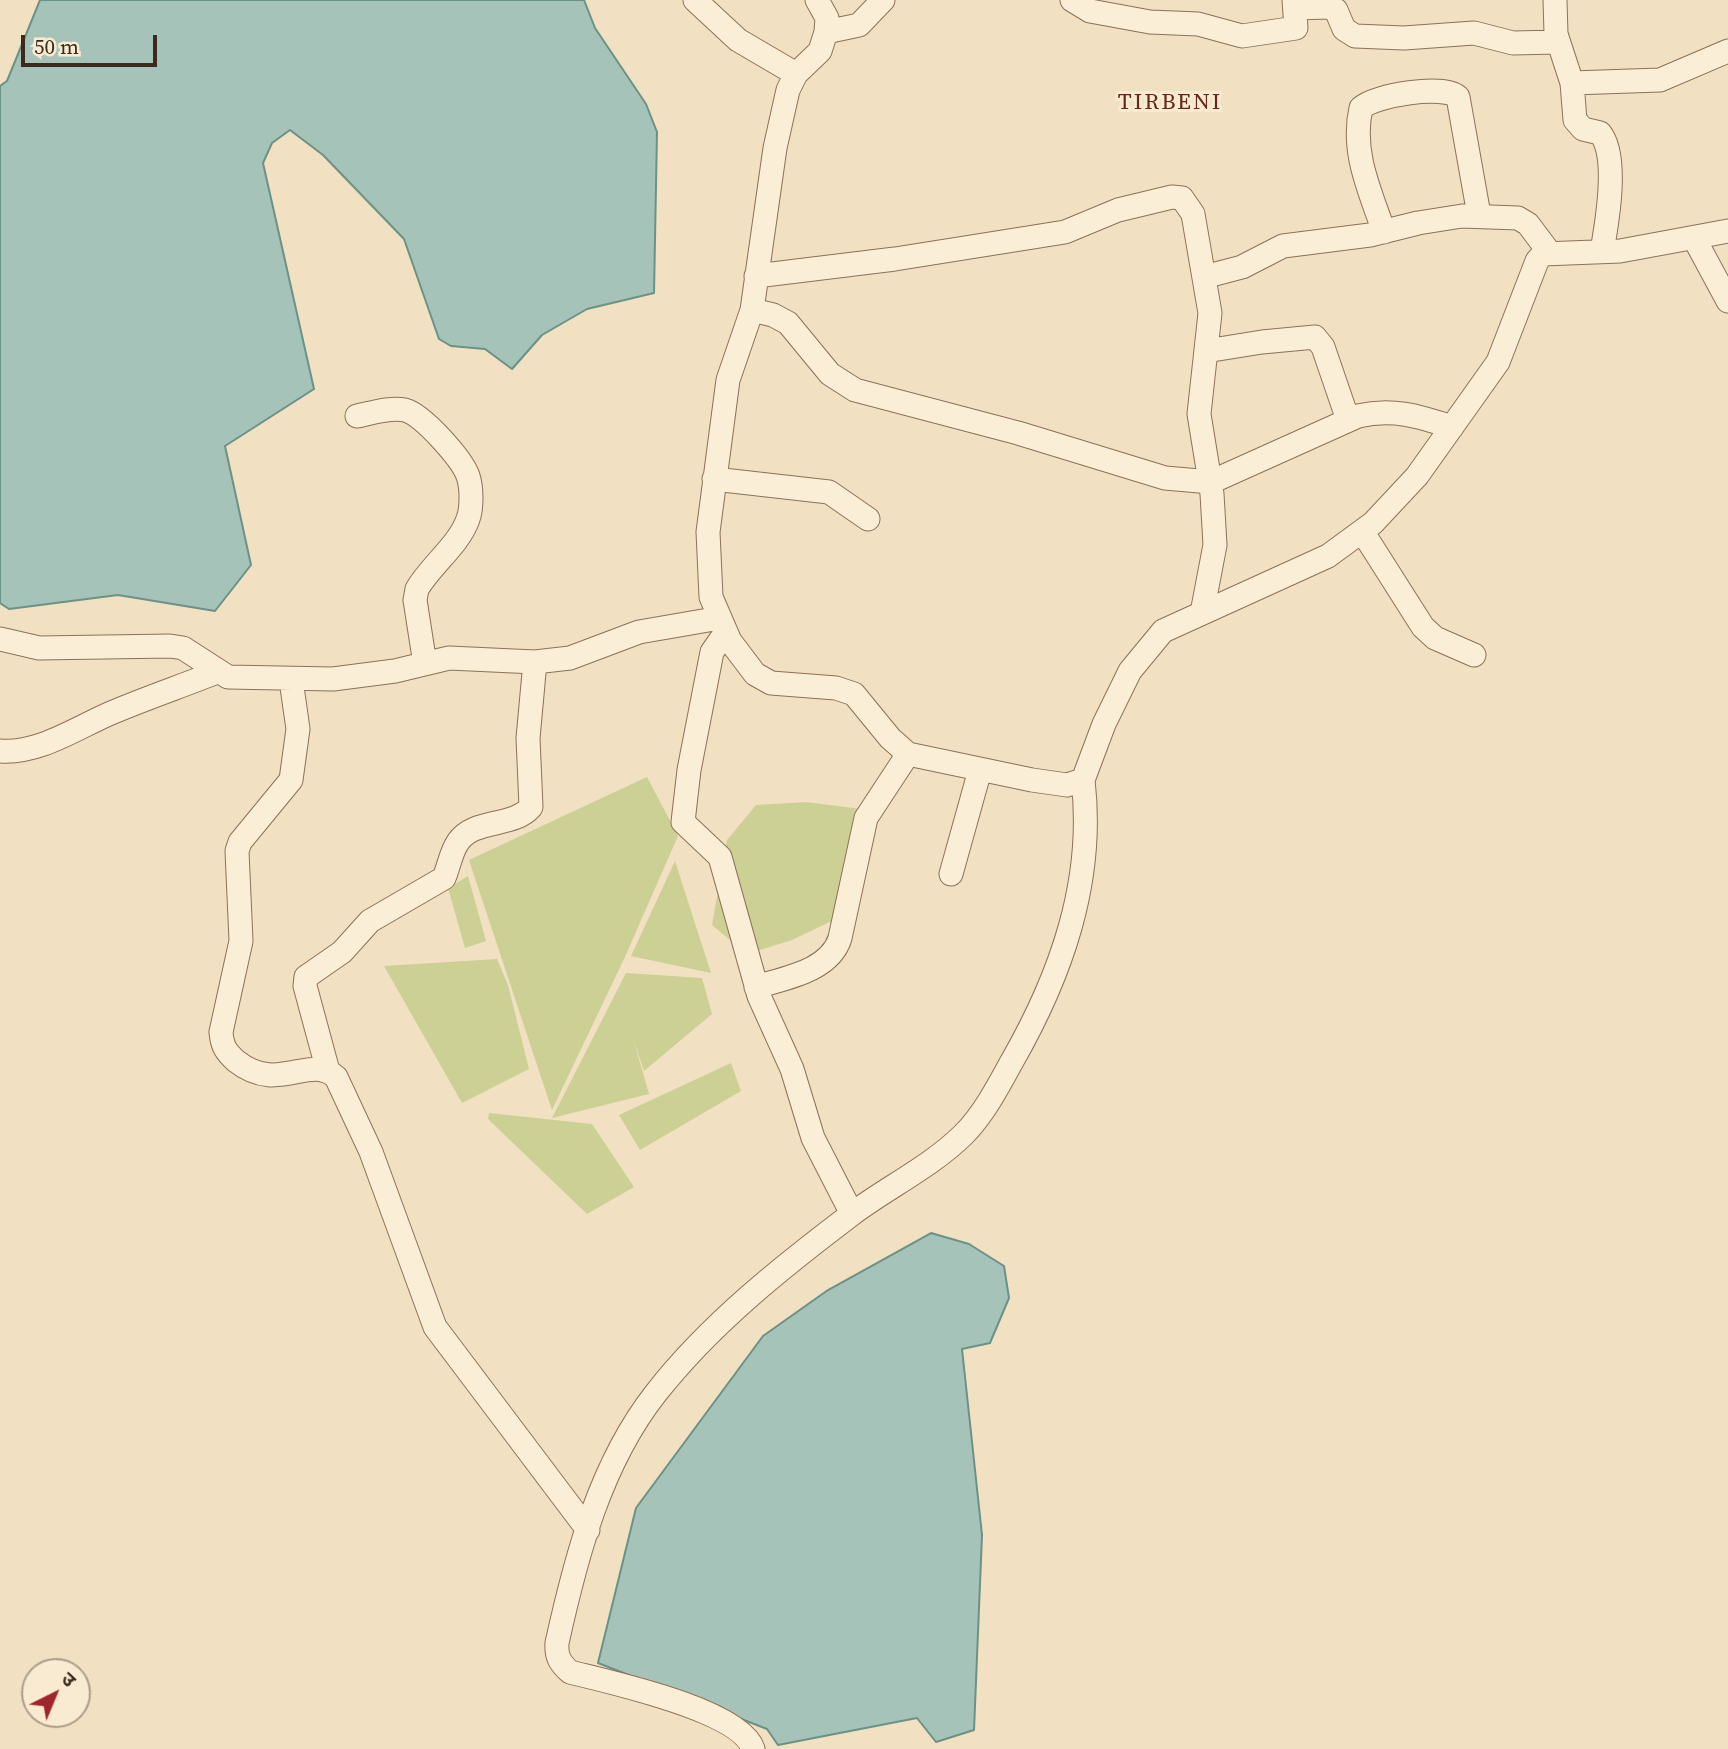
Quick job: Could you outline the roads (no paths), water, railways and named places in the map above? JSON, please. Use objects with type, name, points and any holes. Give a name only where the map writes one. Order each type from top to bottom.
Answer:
[{"type":"street","points":[[695,0],[738,40],[796,74]]},
{"type":"street","points":[[826,32],[859,25],[883,0]]},
{"type":"street","points":[[1072,0],[1090,11],[1150,22],[1198,24],[1251,36],[1296,28],[1295,4],[1336,10],[1344,29],[1354,36],[1404,38],[1474,33],[1513,43],[1558,41]]},
{"type":"street","points":[[1555,0],[1558,41],[1572,83],[1575,120],[1583,129],[1600,133],[1608,148],[1609,206],[1602,251]]},
{"type":"street","points":[[819,1],[827,18],[826,32],[820,51],[796,74],[788,90],[775,148],[752,310],[728,380],[708,532],[711,597],[723,625],[755,674],[771,683],[836,688],[854,694],[890,738],[908,754],[1067,785],[1083,780]]},
{"type":"street","points":[[1572,83],[1660,80],[1728,51]]},
{"type":"street","points":[[1384,232],[1360,163],[1357,134],[1361,108],[1377,97],[1444,91],[1458,97],[1479,215]]},
{"type":"street","points":[[756,276],[895,259],[1065,232],[1118,211],[1172,197],[1182,198],[1193,214],[1210,313],[1199,414],[1210,482],[1215,545],[1202,613]]},
{"type":"street","points":[[1204,277],[1242,267],[1283,246],[1384,232],[1427,221],[1479,215],[1523,220],[1549,252]]},
{"type":"street","points":[[753,1749],[745,1733],[729,1723],[650,1692],[570,1672],[556,1654],[575,1564],[622,1443],[658,1391],[738,1307],[852,1214],[965,1133],[999,1084],[1031,1029],[1074,918],[1087,835],[1083,780],[1104,724],[1129,671],[1163,631],[1328,556],[1362,531],[1417,476],[1498,362],[1537,261],[1549,252],[1602,251],[1728,231]]},
{"type":"street","points":[[1694,238],[1728,301]]},
{"type":"street","points":[[752,310],[773,315],[788,323],[830,374],[841,384],[855,390],[1018,433],[1165,478],[1210,482],[1348,421],[1390,411],[1452,427]]},
{"type":"street","points":[[1206,351],[1315,337],[1323,347],[1348,421]]},
{"type":"street","points":[[357,416],[388,410],[407,410],[423,420],[458,459],[468,477],[471,504],[468,519],[416,589],[415,600],[425,664]]},
{"type":"street","points":[[714,479],[829,492],[868,519]]},
{"type":"street","points":[[1362,531],[1423,627],[1435,638],[1474,655]]},
{"type":"street","points":[[0,639],[39,648],[183,648],[217,672],[244,679],[333,680],[463,657],[535,662],[570,658],[639,632],[723,625]]},
{"type":"street","points":[[723,625],[712,652],[682,814],[688,828],[720,857],[756,987],[792,1069],[813,1138],[852,1214]]},
{"type":"street","points":[[328,1071],[304,986],[306,977],[342,952],[370,921],[444,878],[454,848],[467,833],[521,815],[531,807],[528,738],[535,662]]},
{"type":"street","points":[[0,751],[22,751],[38,746],[112,713],[217,672]]},
{"type":"street","points":[[291,680],[299,729],[292,780],[240,842],[237,851],[241,941],[221,1032],[222,1044],[227,1053],[247,1070],[262,1076],[318,1068],[336,1077],[371,1152],[435,1327],[588,1530]]},
{"type":"street","points":[[756,987],[793,975],[832,956],[839,938],[866,818],[908,754]]},
{"type":"street","points":[[951,874],[980,769]]},
{"type":"water","points":[[40,0],[584,0],[595,28],[646,104],[657,132],[654,293],[587,309],[542,335],[512,369],[485,349],[451,346],[439,339],[404,239],[323,155],[290,130],[272,143],[263,163],[314,389],[225,446],[251,565],[215,611],[118,595],[9,609],[0,603],[0,86],[7,81]]},
{"type":"water","points":[[931,1233],[969,1244],[1004,1266],[1009,1298],[990,1343],[962,1349],[982,1535],[974,1730],[936,1742],[917,1718],[778,1745],[767,1729],[598,1663],[636,1508],[763,1336],[828,1290]]},
{"type":"district","name":"TIRBENI","points":[[1170,103]]}]
